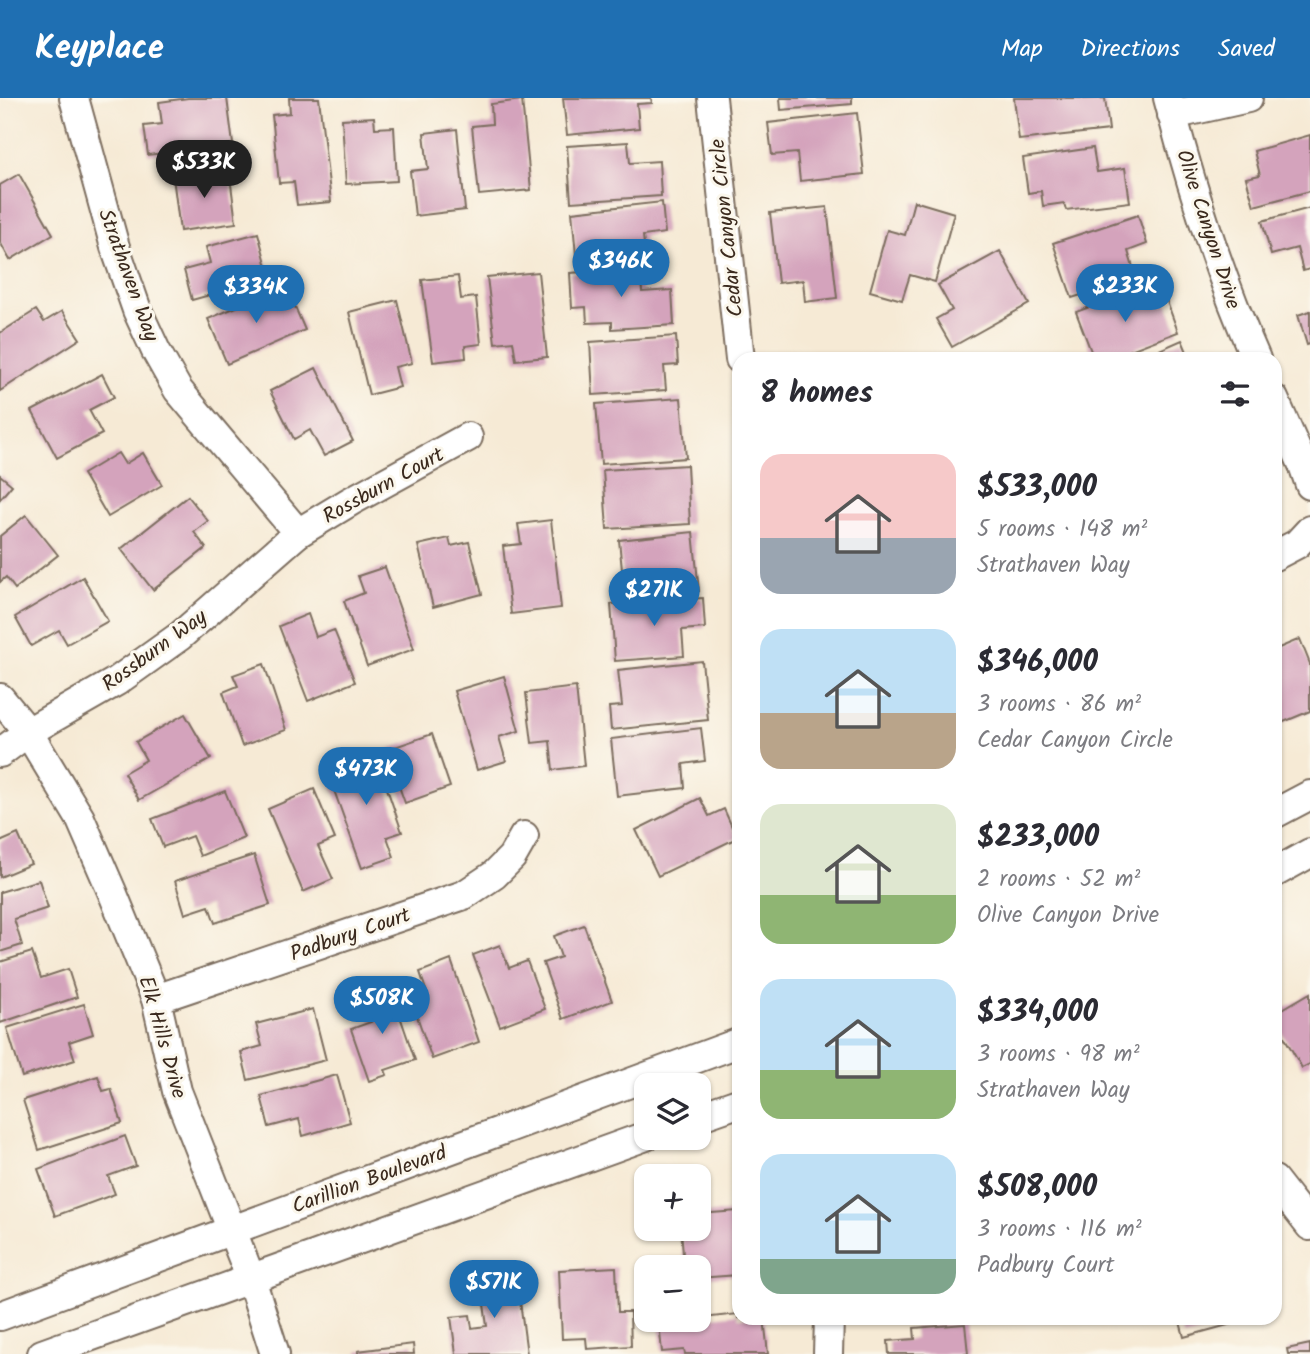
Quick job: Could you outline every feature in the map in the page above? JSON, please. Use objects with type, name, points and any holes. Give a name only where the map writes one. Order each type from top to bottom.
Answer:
[{"type":"street","name":"Strathaven Way","points":[[74,98],[115,247],[156,351],[178,390],[298,533]]},
{"type":"street","name":"Cedar Canyon Circle","points":[[712,98],[739,352]]},
{"type":"street","points":[[1170,106],[1248,98]]},
{"type":"street","name":"Olive Canyon Drive","points":[[1170,106],[1200,211],[1253,352]]},
{"type":"street","points":[[1282,418],[1310,485]]},
{"type":"street","name":"Rossburn Court","points":[[298,533],[468,437]]},
{"type":"street","points":[[1282,552],[1297,544],[1310,530]]},
{"type":"street","name":"Rossburn Way","points":[[0,753],[28,732],[117,681],[180,636],[298,533]]},
{"type":"street","name":"Elk Hills Drive","points":[[0,698],[28,732],[80,818],[156,999],[177,1091],[251,1279],[275,1354]]},
{"type":"street","points":[[1282,810],[1310,794]]},
{"type":"street","name":"Padbury Court","points":[[156,999],[464,895],[494,875],[512,856],[524,836]]},
{"type":"street","points":[[1282,869],[1310,853]]},
{"type":"street","name":"Carillion Boulevard","points":[[0,1316],[732,1045]]},
{"type":"street","points":[[711,1112],[732,1105]]},
{"type":"street","points":[[42,1354],[634,1140]]},
{"type":"street","points":[[1282,1190],[1310,1226]]},
{"type":"street","points":[[828,1354],[829,1325]]},
{"type":"building","points":[[188,98],[227,98],[233,144],[148,155],[144,126],[162,124],[159,102]]},
{"type":"building","points":[[289,98],[319,98],[331,202],[297,205],[294,182],[279,183],[272,115],[290,113]]},
{"type":"building","points":[[563,98],[651,98],[652,103],[637,104],[639,128],[567,135]]},
{"type":"building","points":[[780,98],[852,98],[852,104],[781,110]]},
{"type":"building","points":[[1014,98],[1105,98],[1109,130],[1019,140]]},
{"type":"building","points":[[522,100],[531,190],[479,195],[472,126],[492,124],[491,104]]},
{"type":"building","points":[[857,113],[864,174],[800,181],[797,153],[772,155],[768,123]]},
{"type":"building","points":[[374,117],[375,128],[394,127],[397,181],[346,184],[342,119]]},
{"type":"building","points":[[457,129],[465,210],[415,216],[410,171],[428,169],[424,133]]},
{"type":"building","points":[[1310,135],[1310,191],[1254,206],[1246,178],[1260,175],[1254,151]]},
{"type":"building","points":[[628,142],[630,163],[659,161],[661,196],[571,202],[567,146]]},
{"type":"building","points":[[1093,148],[1097,172],[1125,168],[1130,202],[1066,210],[1064,203],[1043,206],[1041,191],[1028,193],[1023,158]]},
{"type":"building","points":[[229,169],[236,223],[180,231],[173,177]]},
{"type":"building","points":[[19,174],[53,234],[10,260],[0,242],[0,185]]},
{"type":"building","points":[[914,201],[954,213],[935,282],[910,275],[902,300],[870,291],[887,230],[905,235]]},
{"type":"building","points":[[662,202],[665,233],[643,236],[646,259],[577,266],[572,212]]},
{"type":"building","points":[[827,207],[837,298],[805,302],[803,280],[778,283],[770,213]]},
{"type":"building","points":[[1310,208],[1310,269],[1303,271],[1297,248],[1271,255],[1262,221]]},
{"type":"building","points":[[1138,215],[1147,244],[1128,251],[1136,277],[1072,298],[1053,243]]},
{"type":"building","points":[[258,233],[270,278],[192,300],[184,270],[210,263],[206,247]]},
{"type":"building","points":[[1000,251],[1029,304],[952,347],[936,319],[952,310],[938,285]]},
{"type":"building","points":[[640,268],[642,292],[672,290],[674,325],[612,329],[612,322],[587,323],[586,307],[572,308],[570,273]]},
{"type":"building","points":[[538,272],[547,357],[516,360],[513,341],[495,343],[487,277]]},
{"type":"building","points":[[458,276],[461,299],[476,297],[481,344],[465,346],[466,358],[433,362],[422,280]]},
{"type":"building","points":[[286,286],[305,330],[227,364],[208,319]]},
{"type":"building","points":[[1141,288],[1147,306],[1166,299],[1178,332],[1125,352],[1091,352],[1076,312]]},
{"type":"building","points":[[397,300],[412,363],[395,367],[400,387],[369,395],[349,312]]},
{"type":"building","points":[[36,310],[44,322],[62,311],[80,339],[0,391],[0,333]]},
{"type":"building","points":[[1310,311],[1310,344],[1307,345],[1298,315]]},
{"type":"building","points":[[676,336],[678,365],[664,366],[666,390],[593,395],[590,342]]},
{"type":"building","points":[[1182,340],[1187,352],[1155,352]]},
{"type":"building","points":[[316,368],[353,441],[324,456],[310,430],[294,439],[270,391]]},
{"type":"building","points":[[102,374],[114,397],[89,410],[102,434],[57,458],[32,411]]},
{"type":"building","points":[[681,398],[686,458],[601,464],[596,404]]},
{"type":"building","points":[[118,453],[125,464],[143,453],[162,485],[108,517],[83,474]]},
{"type":"building","points":[[687,465],[690,524],[607,529],[603,470]]},
{"type":"building","points":[[0,475],[12,485],[0,499]]},
{"type":"building","points":[[188,496],[208,521],[194,532],[206,548],[153,590],[121,549]]},
{"type":"building","points":[[26,515],[58,555],[15,589],[6,577],[0,582],[0,536]]},
{"type":"building","points":[[551,520],[561,608],[511,614],[503,546],[521,544],[518,524]]},
{"type":"building","points":[[693,532],[699,591],[625,599],[619,540]]},
{"type":"building","points":[[449,538],[451,546],[469,542],[482,594],[433,607],[418,545]]},
{"type":"building","points":[[385,567],[414,649],[367,666],[344,601],[364,593],[358,576]]},
{"type":"building","points":[[83,577],[108,621],[67,644],[59,630],[31,646],[15,617]]},
{"type":"building","points":[[703,598],[705,628],[682,630],[684,656],[615,661],[611,604]]},
{"type":"building","points":[[308,614],[316,637],[334,630],[355,682],[308,701],[279,626]]},
{"type":"building","points":[[1300,639],[1310,664],[1310,711],[1282,723],[1282,647]]},
{"type":"building","points":[[702,661],[708,720],[611,730],[609,707],[622,706],[618,670]]},
{"type":"building","points":[[264,664],[286,730],[242,746],[223,692],[238,686],[233,675]]},
{"type":"building","points":[[504,676],[519,731],[499,737],[506,761],[477,770],[454,691]]},
{"type":"building","points":[[576,687],[584,766],[553,770],[550,741],[532,743],[526,693]]},
{"type":"building","points":[[185,714],[211,759],[139,800],[124,773],[146,760],[136,742]]},
{"type":"building","points":[[701,728],[705,761],[683,764],[685,788],[617,796],[611,739]]},
{"type":"building","points":[[432,734],[450,787],[405,803],[386,750]]},
{"type":"building","points":[[374,751],[402,832],[387,837],[394,857],[362,868],[326,768]]},
{"type":"building","points":[[314,789],[335,839],[318,846],[333,879],[303,892],[268,809]]},
{"type":"building","points":[[225,791],[244,838],[200,856],[192,836],[163,847],[152,819]]},
{"type":"building","points":[[700,798],[709,816],[724,809],[732,827],[732,840],[658,876],[636,830]]},
{"type":"building","points":[[18,834],[31,864],[0,877],[0,842]]},
{"type":"building","points":[[254,855],[270,905],[215,923],[209,906],[185,914],[175,881]]},
{"type":"building","points":[[39,880],[48,908],[14,919],[22,945],[0,952],[0,892]]},
{"type":"building","points":[[584,925],[612,1001],[563,1019],[543,963],[561,957],[554,936]]},
{"type":"building","points":[[500,945],[509,968],[527,961],[545,1009],[500,1026],[473,955]]},
{"type":"building","points":[[32,952],[41,978],[68,969],[77,997],[0,1023],[0,962]]},
{"type":"building","points":[[451,960],[479,1042],[432,1059],[411,999],[427,993],[420,972]]},
{"type":"building","points":[[390,987],[415,1060],[385,1070],[387,1075],[369,1081],[351,1029],[371,1022],[362,996]]},
{"type":"building","points":[[1310,993],[1310,1064],[1302,1068],[1282,1033],[1282,1009]]},
{"type":"building","points":[[84,1004],[93,1034],[69,1042],[75,1060],[22,1077],[7,1028]]},
{"type":"building","points":[[313,1009],[326,1060],[248,1080],[241,1052],[262,1046],[256,1024]]},
{"type":"building","points":[[337,1075],[350,1122],[303,1136],[299,1119],[269,1127],[261,1096]]},
{"type":"building","points":[[98,1076],[103,1091],[111,1089],[122,1123],[39,1150],[23,1100]]},
{"type":"building","points":[[125,1136],[136,1166],[108,1176],[115,1194],[55,1216],[38,1169]]},
{"type":"building","points":[[732,1211],[732,1275],[711,1277],[711,1255],[683,1255],[682,1241],[711,1241],[711,1213]]},
{"type":"building","points":[[616,1267],[618,1312],[630,1312],[631,1346],[587,1349],[586,1338],[562,1339],[559,1270]]},
{"type":"building","points":[[516,1271],[527,1354],[456,1354],[451,1317],[470,1315],[472,1328],[487,1326],[480,1275]]},
{"type":"building","points":[[732,1315],[732,1325],[765,1325],[768,1354],[685,1354],[684,1350],[662,1352],[660,1332],[711,1332],[711,1317]]},
{"type":"building","points":[[965,1325],[968,1354],[889,1354],[888,1341],[915,1339],[914,1328]]},
{"type":"building","points":[[1181,1325],[1228,1325],[1184,1337]]},
{"type":"building","points":[[413,1344],[414,1354],[358,1354],[358,1351]]},
{"type":"building","points":[[1310,1344],[1310,1354],[1288,1354],[1287,1349]]}]
